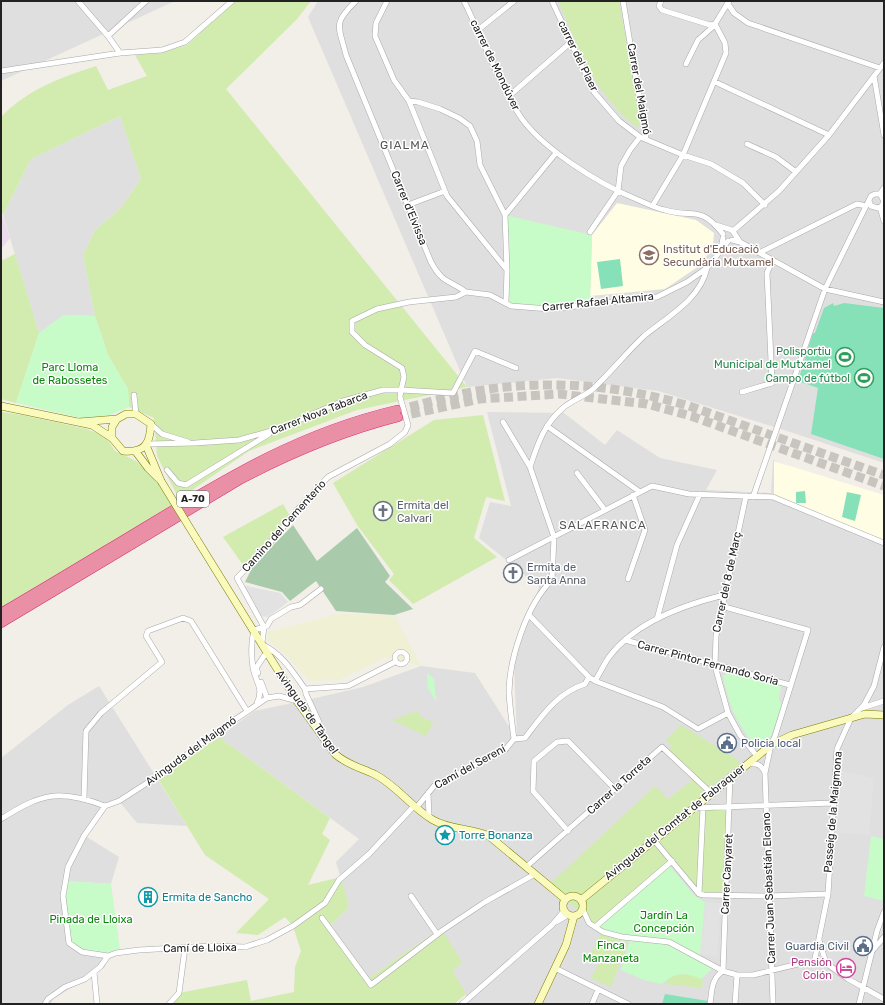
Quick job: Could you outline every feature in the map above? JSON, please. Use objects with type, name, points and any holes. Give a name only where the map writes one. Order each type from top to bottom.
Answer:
[{"type":"highway","name":"A-70","points":[[1,614],[269,455],[343,425],[397,413],[324,441],[270,464],[1,623]]},
{"type":"main road","points":[[1,406],[92,425],[112,438],[123,451],[136,452],[146,445]]},
{"type":"main road","points":[[80,422],[117,419],[126,414],[136,414],[151,424],[146,445],[161,481]]},
{"type":"main road","points":[[112,438],[112,427],[117,419]]},
{"type":"main road","points":[[136,452],[148,468],[161,481]]},
{"type":"main road","name":"Avinguda de Tàngel","points":[[161,481],[254,630],[262,644],[266,656],[317,729],[342,760],[376,775],[429,817],[439,823],[489,836],[565,899]]},
{"type":"main road","name":"Avinguda del Comtat de Fabraquer","points":[[581,900],[710,792],[770,745],[792,735],[865,714],[884,715]]},
{"type":"main road","points":[[538,1004],[566,945],[569,914],[563,904],[565,899],[574,896],[581,900],[583,910],[569,914]]},
{"type":"street","points":[[78,1],[108,36],[120,54]]},
{"type":"street","points":[[108,36],[146,1]]},
{"type":"street","points":[[1,71],[120,54],[162,50],[185,42],[232,1]]},
{"type":"street","name":"Carrer d'Eivissa","points":[[356,1],[340,18],[339,26],[346,55],[431,262],[438,275],[449,284],[458,286],[466,292]]},
{"type":"street","points":[[387,1],[376,23],[375,36],[394,80],[409,102],[447,196],[507,270]]},
{"type":"street","name":"carrer de Mondúver","points":[[464,1],[519,114],[538,136],[556,153],[618,191],[665,211],[696,213],[706,217],[731,235]]},
{"type":"street","points":[[478,30],[514,1]]},
{"type":"street","name":"carrer del Plaer","points":[[552,1],[594,92],[619,121],[640,137],[646,139]]},
{"type":"street","name":"Carrer del Maigmó","points":[[623,1],[646,139],[683,155],[711,164],[743,183],[765,204]]},
{"type":"street","points":[[660,1],[659,6],[662,10],[710,25],[716,24]]},
{"type":"street","points":[[686,64],[698,40],[716,24],[729,2]]},
{"type":"street","points":[[729,2],[734,13],[748,23],[880,68]]},
{"type":"street","points":[[653,205],[683,155],[726,53],[725,43],[716,24]]},
{"type":"street","points":[[509,96],[571,42]]},
{"type":"street","points":[[723,236],[731,235],[765,204],[796,172],[829,135],[884,63]]},
{"type":"street","points":[[874,76],[884,134]]},
{"type":"street","points":[[715,82],[829,135]]},
{"type":"street","points":[[401,390],[404,377],[402,368],[365,345],[352,332],[352,321],[377,309],[410,302],[456,297],[466,292],[485,294],[506,302],[507,270],[505,215],[480,165],[477,141],[470,126],[459,118],[440,109],[418,102],[409,102]]},
{"type":"street","points":[[590,232],[618,191],[622,166],[630,150],[640,137]]},
{"type":"street","points":[[747,144],[776,157],[796,172]]},
{"type":"street","points":[[505,215],[556,153]]},
{"type":"street","points":[[753,497],[825,289],[872,195],[880,194],[884,188]]},
{"type":"street","points":[[408,205],[445,191]]},
{"type":"street","points":[[880,194],[884,200],[880,208],[884,221]]},
{"type":"street","points":[[759,253],[857,204],[868,204],[873,207],[880,208]]},
{"type":"street","name":"carrer de Mondúver","points":[[716,225],[723,236]]},
{"type":"street","points":[[723,236],[731,235],[759,253],[825,289],[884,302]]},
{"type":"street","name":"Carrer Rafael Altamira","points":[[506,302],[511,306],[550,309],[657,297],[687,282],[707,268],[731,235]]},
{"type":"street","name":"Carrer Rafael Altamira","points":[[721,248],[723,236]]},
{"type":"street","points":[[742,392],[772,383],[767,274],[772,260]]},
{"type":"street","points":[[530,467],[539,437],[547,426],[564,407],[591,390],[644,337],[693,296],[705,276],[707,268]]},
{"type":"street","name":"Carrer Nova Tabarca","points":[[146,445],[195,444],[239,440],[275,430],[343,401],[383,390],[454,393],[475,351],[516,368]]},
{"type":"street","name":"Camino del Cementerio","points":[[265,627],[258,619],[237,578],[328,477],[390,444],[404,432],[408,425],[400,397],[401,390]]},
{"type":"street","points":[[134,395],[136,414]]},
{"type":"street","points":[[503,422],[530,467],[554,537]]},
{"type":"street","points":[[151,424],[162,434],[195,444]]},
{"type":"street","points":[[547,426],[640,492]]},
{"type":"street","points":[[167,470],[178,483],[186,485],[275,430]]},
{"type":"street","points":[[577,473],[605,510]]},
{"type":"street","points":[[508,560],[652,486],[689,494],[773,497],[884,543]]},
{"type":"street","points":[[657,619],[677,545],[700,494]]},
{"type":"street","points":[[628,579],[645,530],[633,495]]},
{"type":"street","name":"Carrer del 8 de Març","points":[[746,496],[721,606],[716,636],[716,666],[728,713],[740,735],[756,755]]},
{"type":"street","name":"Camí del Serení","points":[[416,807],[434,786],[505,750],[514,739],[509,692],[512,661],[529,615],[542,590],[552,580],[554,537]]},
{"type":"street","points":[[317,729],[319,722],[305,689],[282,658],[262,644],[265,627],[271,619],[291,607],[300,605],[321,589]]},
{"type":"street","points":[[595,681],[610,657],[625,640],[637,631],[657,619],[697,601],[724,595]]},
{"type":"street","name":"Carrer Juan Sebastián Elcano","points":[[721,606],[808,630],[775,736],[770,745],[765,773],[768,896],[773,1004]]},
{"type":"street","points":[[529,615],[589,677],[595,681],[663,707],[698,729],[728,713]]},
{"type":"street","points":[[84,798],[86,731],[108,707],[162,662],[146,636],[148,631],[183,618],[191,621],[247,711]]},
{"type":"street","points":[[257,703],[261,694],[254,672],[252,651],[254,630],[265,627]]},
{"type":"street","name":"Carrer Pintor Fernando Soria","points":[[625,640],[790,685]]},
{"type":"street","name":"Passeig de la Maigmona","points":[[814,963],[828,894],[837,749],[850,718],[861,708],[874,686],[884,647]]},
{"type":"street","points":[[252,651],[256,655],[266,656]]},
{"type":"street","points":[[266,656],[256,668],[267,698]]},
{"type":"street","points":[[305,689],[348,686],[395,662]]},
{"type":"street","points":[[514,739],[525,738],[551,705],[571,688],[585,684],[589,677]]},
{"type":"street","name":"Avinguda del Maigmó","points":[[105,806],[119,801],[164,772],[257,703],[267,698],[279,696],[297,701]]},
{"type":"street","points":[[861,708],[884,701]]},
{"type":"street","points":[[568,831],[533,791],[534,761],[557,742],[568,741],[615,789]]},
{"type":"street","name":"Carrer la Torreta","points":[[526,867],[662,747],[710,792]]},
{"type":"street","points":[[745,764],[757,763],[762,767],[765,773]]},
{"type":"street","name":"Carrer Canyaret","points":[[723,971],[730,776]]},
{"type":"street","name":"Camí del Serení","points":[[428,793],[429,817]]},
{"type":"street","points":[[1,819],[25,804],[51,795],[84,798],[105,806],[84,836],[68,867],[63,896],[69,943],[82,952],[108,956]]},
{"type":"street","points":[[691,808],[766,807],[834,803]]},
{"type":"street","name":"Camí de Lloixa","points":[[108,956],[139,950],[245,948],[267,940],[293,926],[325,903],[339,880],[369,854],[416,807]]},
{"type":"street","points":[[699,894],[703,808]]},
{"type":"street","points":[[654,839],[699,894],[726,896],[768,896],[828,894]]},
{"type":"street","points":[[595,926],[672,861]]},
{"type":"street","points":[[322,918],[371,985],[437,934],[485,902],[535,874]]},
{"type":"street","points":[[411,896],[437,934]]},
{"type":"street","points":[[583,910],[590,923],[603,932],[622,937],[669,942],[723,971],[737,975],[753,975],[802,963],[826,963],[863,988],[884,999]]},
{"type":"street","points":[[859,1004],[877,931],[884,912]]},
{"type":"street","points":[[462,1004],[552,925],[569,914]]},
{"type":"street","points":[[872,950],[884,937]]},
{"type":"street","name":"Passeig de la Maigmona","points":[[819,939],[826,963]]},
{"type":"street","points":[[169,1004],[179,992],[185,948]]},
{"type":"street","points":[[45,1004],[48,999],[65,987],[85,979],[94,972],[108,956]]},
{"type":"street","points":[[555,968],[628,1004]]},
{"type":"street","points":[[710,1004],[714,980],[716,976],[723,971]]},
{"type":"street","points":[[94,972],[97,1004]]},
{"type":"street","points":[[735,1004],[737,975]]},
{"type":"street","points":[[592,1004],[598,990]]},
{"type":"shaded area","points":[[1,1],[175,1],[1,81]]},
{"type":"shaded area","points":[[318,1],[884,1],[884,463],[658,391],[557,378],[467,387],[308,17]]},
{"type":"shaded area","points":[[120,116],[141,179],[121,208],[95,230],[83,255],[95,316],[64,315],[39,333],[3,215],[31,159]]},
{"type":"shaded area","name":"Institut d'Educació Secundària Mutxamel","points":[[617,203],[696,220],[714,233],[713,245],[702,264],[665,289],[590,296],[592,235]]},
{"type":"shaded area","points":[[1,212],[10,238],[1,249]]},
{"type":"shaded area","points":[[487,412],[564,413],[605,445],[617,430],[660,458],[717,470],[706,490],[771,493],[773,460],[884,502],[884,1004],[470,1004],[453,971],[441,928],[369,978],[330,926],[349,907],[336,862],[359,839],[219,737],[254,711],[363,687],[421,666],[475,673],[517,739],[514,663],[539,587],[479,538],[490,502],[511,506]]},
{"type":"shaded area","points":[[774,461],[884,495],[884,542],[774,495]]},
{"type":"shaded area","points":[[241,585],[280,593],[288,602],[268,617],[260,616]]},
{"type":"shaded area","points":[[99,686],[187,826],[137,823],[119,801],[105,806],[85,836],[119,857],[111,884],[66,881],[69,943],[108,956],[105,967],[53,999],[51,1004],[1,1004],[1,758],[68,705]]},
{"type":"shaded area","points":[[839,770],[874,778],[869,835],[836,833]]},
{"type":"shaded area","points":[[706,902],[721,903],[717,957],[700,954]]},
{"type":"green space","points":[[234,1],[311,1],[297,19],[226,89],[467,387],[357,410],[249,451],[179,499],[157,456],[154,418],[129,407],[128,389],[108,355],[95,316],[83,255],[95,230],[121,208],[141,179],[120,116],[31,159],[3,215],[1,212],[1,117],[11,107],[33,92],[57,80],[96,66],[108,90],[147,76],[135,55],[161,53],[187,45]]},
{"type":"green space","points":[[558,1],[619,1],[641,125],[636,127],[621,114],[598,85],[581,53]]},
{"type":"green space","points":[[505,215],[592,235],[590,304],[550,309],[511,306],[506,302]]},
{"type":"green space","points":[[15,254],[39,333],[16,403],[1,399],[1,261]]},
{"type":"green space","points":[[620,259],[623,286],[601,289],[597,262]]},
{"type":"green space","name":"Polisportiu Municipal de Mutxamel","points":[[833,303],[834,306],[844,303],[884,308],[884,459],[811,434],[818,388],[798,381],[813,333],[815,333],[824,308]]},
{"type":"green space","name":"Parc Lloma de Rabossetes","points":[[64,315],[95,316],[108,355],[128,389],[129,407],[108,416],[81,418],[16,403],[39,333]]},
{"type":"green space","points":[[1,412],[87,429],[101,435],[107,439],[115,451],[136,461],[158,483],[162,485],[174,506],[1,609]]},
{"type":"green space","points":[[483,415],[505,501],[486,497],[474,538],[497,557],[413,604],[389,580],[394,574],[357,525],[333,483],[434,420]]},
{"type":"green space","points":[[805,491],[806,503],[796,503],[796,492]]},
{"type":"green space","points":[[847,492],[861,495],[855,521],[842,517]]},
{"type":"green space","points":[[283,504],[291,518],[246,569],[223,537]]},
{"type":"green space","points":[[293,525],[317,561],[357,528],[390,576],[385,582],[413,609],[394,615],[336,611],[316,581],[290,601],[282,592],[245,582],[253,566]]},
{"type":"green space","points":[[338,614],[394,615],[421,666],[386,657],[339,680],[310,681],[283,652],[268,641],[268,632]]},
{"type":"green space","points":[[729,672],[781,686],[779,701],[782,704],[771,736],[756,745],[749,738],[734,713],[723,676]]},
{"type":"green space","points":[[427,673],[434,678],[436,702],[428,688]]},
{"type":"green space","points":[[417,711],[421,717],[433,722],[426,736],[392,720]]},
{"type":"green space","points":[[681,725],[738,760],[740,764],[708,789],[710,792],[692,808],[730,807],[726,896],[699,894],[672,861],[595,927],[550,884],[655,786],[668,799],[695,778],[667,752],[672,746],[666,740]]},
{"type":"green space","points":[[219,737],[330,818],[322,834],[330,840],[308,885],[341,877],[349,907],[330,926],[369,978],[441,928],[462,962],[453,971],[466,994],[454,1004],[169,1004],[179,993],[247,980],[251,1001],[294,992],[295,967],[301,951],[293,926],[285,917],[258,935],[236,933],[269,899],[205,855],[158,779]]},
{"type":"green space","points":[[871,836],[884,839],[884,901],[864,896]]},
{"type":"green space","name":"Jardín La Concepción","points":[[670,866],[694,895],[705,902],[700,956],[712,969],[701,979],[690,975],[680,974],[671,977],[662,984],[644,980],[621,970],[629,942],[613,938],[597,930],[601,921]]},
{"type":"green space","name":"Pinada de Lloixa","points":[[66,881],[111,884],[120,950],[107,953],[82,952],[69,943],[63,896]]},
{"type":"green space","name":"Finca Manzaneta","points":[[600,934],[628,943],[611,987],[591,978],[601,961],[590,957]]},
{"type":"green space","points":[[688,973],[703,979],[702,988],[665,984],[670,977]]},
{"type":"green space","points":[[665,994],[708,1001],[707,1004],[662,1004]]},
{"type":"tunnel","points":[[397,410],[466,393],[503,387],[557,385],[610,389],[637,393],[689,406],[884,475]]},
{"type":"tunnel","points":[[398,417],[480,399],[559,394],[647,404],[691,416],[884,486]]},
{"type":"place","name":"Institut d'Educació Secundària Mutxamel","points":[[649,255]]},
{"type":"place","name":"Polisportiu Municipal de Mutxamel","points":[[845,357]]},
{"type":"place","name":"Campo de fútbol","points":[[864,378]]},
{"type":"place","name":"Ermita del Calvari","points":[[383,511]]},
{"type":"place","name":"Ermita de Santa Anna","points":[[513,573]]},
{"type":"place","name":"Policia local","points":[[727,743]]},
{"type":"place","name":"Torre Bonanza","points":[[445,835]]},
{"type":"place","name":"Ermita de Sancho","points":[[148,897]]},
{"type":"place","name":"Guardia Civil","points":[[863,946]]},
{"type":"place","name":"Pensión Colón","points":[[846,968]]},
{"type":"district","name":"GIALMA","points":[[405,145]]},
{"type":"district","name":"SALAFRANCA","points":[[603,525]]}]
